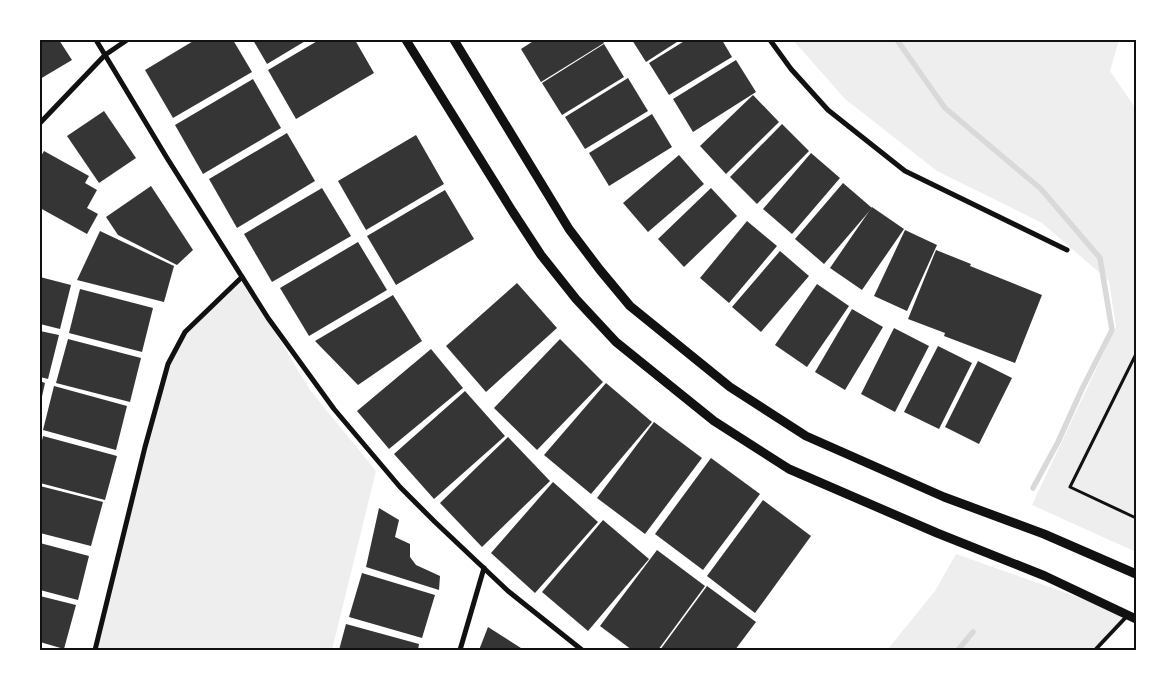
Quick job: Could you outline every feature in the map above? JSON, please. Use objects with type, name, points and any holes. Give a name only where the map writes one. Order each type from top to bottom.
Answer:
[{"type":"street","points":[[96,40],[167,158],[268,318],[334,410],[400,487],[508,591],[582,650]]},
{"type":"street","points":[[40,123],[105,54],[127,40]]},
{"type":"street","points":[[406,40],[541,255],[616,342],[714,420],[789,470],[937,533],[1045,576],[1132,617]]},
{"type":"street","points":[[454,40],[569,229],[600,270],[630,306],[730,387],[806,436],[944,497],[1044,534],[1136,574]]},
{"type":"street","points":[[770,40],[791,69],[828,110],[905,171],[1067,250]]},
{"type":"street","points":[[95,650],[145,447],[168,364],[185,332],[242,277]]},
{"type":"street","points":[[460,650],[484,568]]},
{"type":"lane","points":[[1096,650],[1132,617]]},
{"type":"path","points":[[1136,354],[1070,487],[1136,518]]},
{"type":"shaded area","points":[[793,40],[1119,40],[1110,71],[1136,109],[1136,552],[1032,505],[1116,327],[1109,281],[1042,223],[937,171],[845,99]]},
{"type":"shaded area","points":[[242,277],[310,390],[376,471],[332,650],[95,650],[168,364],[185,332]]},
{"type":"shaded area","points":[[956,554],[1128,615],[1092,650],[887,650],[935,591]]},
{"type":"building","points":[[40,40],[59,40],[72,60],[40,79]]},
{"type":"building","points":[[195,40],[233,40],[252,72],[173,118],[145,70]]},
{"type":"building","points":[[253,40],[307,40],[267,64]]},
{"type":"building","points":[[319,40],[355,40],[374,73],[296,119],[268,70]]},
{"type":"building","points":[[535,40],[602,40],[604,43],[541,82],[521,49]]},
{"type":"building","points":[[632,40],[680,40],[646,62]]},
{"type":"building","points":[[686,40],[722,40],[732,57],[669,95],[649,63]]},
{"type":"building","points":[[604,44],[624,77],[562,115],[542,83]]},
{"type":"building","points":[[736,60],[756,92],[693,132],[673,99]]},
{"type":"building","points":[[628,78],[648,111],[585,149],[565,117]]},
{"type":"building","points":[[253,79],[281,128],[203,174],[175,125]]},
{"type":"building","points":[[753,95],[779,122],[726,174],[700,146]]},
{"type":"building","points":[[104,111],[136,158],[99,183],[67,136]]},
{"type":"building","points":[[652,114],[672,147],[609,186],[589,153]]},
{"type":"building","points":[[782,124],[809,151],[757,204],[730,177]]},
{"type":"building","points":[[287,133],[315,181],[237,228],[209,179]]},
{"type":"building","points":[[416,135],[444,184],[366,230],[338,181]]},
{"type":"building","points":[[44,151],[89,176],[85,183],[97,190],[87,208],[98,214],[87,234],[40,208],[40,158]]},
{"type":"building","points":[[811,153],[840,178],[792,234],[763,209]]},
{"type":"building","points":[[679,155],[704,184],[648,232],[623,203]]},
{"type":"building","points":[[843,183],[872,208],[824,264],[795,239]]},
{"type":"building","points":[[151,186],[193,250],[177,265],[118,235],[106,217]]},
{"type":"building","points":[[322,188],[351,236],[272,282],[244,234]]},
{"type":"building","points":[[711,188],[737,216],[684,267],[658,239]]},
{"type":"building","points":[[445,190],[474,239],[396,285],[367,236]]},
{"type":"building","points":[[872,207],[904,229],[862,290],[830,268]]},
{"type":"building","points":[[747,221],[777,246],[729,303],[700,278]]},
{"type":"building","points":[[905,230],[937,245],[907,311],[874,296]]},
{"type":"building","points":[[100,231],[174,266],[164,302],[77,280]]},
{"type":"building","points":[[358,242],[387,290],[309,336],[280,288]]},
{"type":"building","points":[[936,250],[1042,295],[1015,363],[944,336],[945,333],[908,319]]},
{"type":"building","points":[[780,251],[809,276],[761,332],[732,307]]},
{"type":"building","points":[[40,277],[71,285],[60,329],[40,324]]},
{"type":"building","points":[[517,283],[557,328],[486,392],[446,346]]},
{"type":"building","points":[[817,284],[849,306],[807,367],[775,345]]},
{"type":"building","points":[[80,289],[153,308],[142,352],[69,333]]},
{"type":"building","points":[[393,295],[422,341],[358,385],[315,341]]},
{"type":"building","points":[[852,309],[883,327],[845,390],[815,372]]},
{"type":"building","points":[[894,328],[929,346],[895,412],[861,394]]},
{"type":"building","points":[[40,331],[59,335],[48,379],[40,377]]},
{"type":"building","points":[[68,339],[141,358],[130,402],[56,383]]},
{"type":"building","points":[[560,339],[603,382],[537,450],[494,408]]},
{"type":"building","points":[[938,346],[972,363],[939,429],[904,412]]},
{"type":"building","points":[[431,349],[463,388],[389,449],[357,411]]},
{"type":"building","points":[[978,361],[1012,378],[979,444],[945,427]]},
{"type":"building","points":[[40,381],[45,383],[41,401],[40,401]]},
{"type":"building","points":[[606,383],[652,422],[591,494],[544,455]]},
{"type":"building","points":[[54,386],[127,406],[116,450],[43,430]]},
{"type":"building","points":[[465,391],[505,436],[434,499],[394,454]]},
{"type":"building","points":[[654,422],[702,458],[645,534],[597,498]]},
{"type":"building","points":[[43,436],[117,456],[105,500],[40,483],[40,449]]},
{"type":"building","points":[[508,437],[550,481],[482,547],[440,503]]},
{"type":"building","points":[[711,458],[760,494],[703,570],[655,534]]},
{"type":"building","points":[[553,482],[598,522],[535,593],[491,553]]},
{"type":"building","points":[[40,486],[103,502],[91,546],[40,533]]},
{"type":"building","points":[[763,500],[811,536],[755,613],[707,576]]},
{"type":"building","points":[[379,508],[399,520],[395,537],[410,544],[410,557],[416,565],[440,576],[439,590],[366,567]]},
{"type":"building","points":[[603,520],[649,559],[588,631],[542,592]]},
{"type":"building","points":[[40,543],[89,556],[78,600],[40,590]]},
{"type":"building","points":[[657,550],[705,586],[658,650],[632,650],[600,626]]},
{"type":"building","points":[[362,573],[435,595],[422,638],[349,617]]},
{"type":"building","points":[[707,586],[756,622],[735,650],[660,650]]},
{"type":"building","points":[[40,596],[76,605],[64,649],[40,642]]},
{"type":"building","points":[[346,624],[419,644],[418,650],[339,650]]},
{"type":"building","points":[[488,627],[524,650],[479,650]]},
{"type":"waterway","points":[[897,40],[945,108],[1041,189],[1100,258],[1112,330],[1058,442],[1033,488]]},
{"type":"waterway","points":[[958,650],[973,632]]}]
